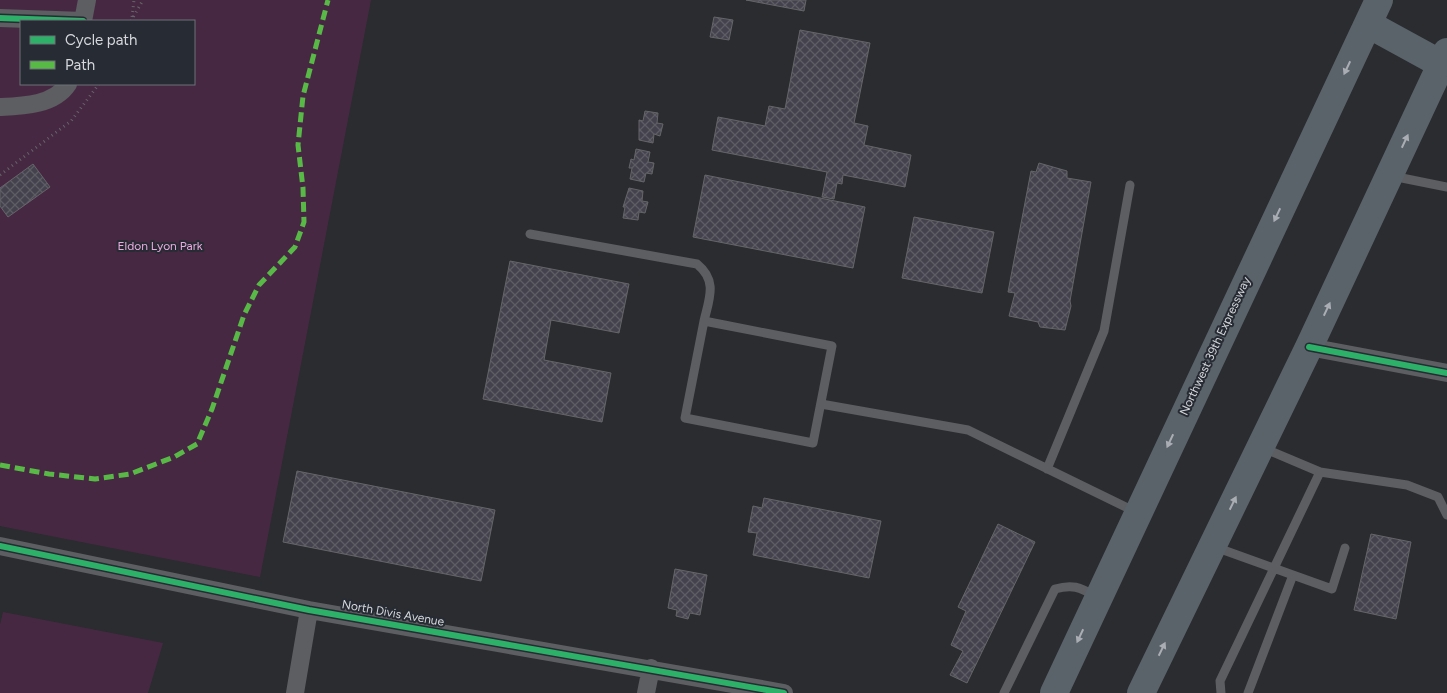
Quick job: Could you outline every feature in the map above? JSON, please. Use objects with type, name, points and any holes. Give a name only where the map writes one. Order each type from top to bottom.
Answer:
[{"type":"highway","name":"Northwest 39th Expressway","points":[[1054,693],[1137,512],[1379,0]]},
{"type":"highway","points":[[1141,693],[1261,447],[1445,61],[1368,24]]},
{"type":"street","points":[[83,20],[86,0]]},
{"type":"street","points":[[0,18],[55,20]]},
{"type":"street","points":[[0,107],[52,100],[63,92],[67,85]]},
{"type":"street","points":[[1309,347],[1447,373]]},
{"type":"street","name":"North Divis Avenue","points":[[0,546],[309,610],[651,668],[784,693]]},
{"type":"street","points":[[295,693],[309,610]]},
{"type":"street","points":[[646,693],[651,668]]},
{"type":"lane","points":[[1389,175],[1447,187]]},
{"type":"lane","points":[[1047,468],[1104,331],[1130,185]]},
{"type":"lane","points":[[530,234],[697,264],[706,271],[710,281],[711,292],[704,321],[685,418],[813,443],[832,346],[704,321]]},
{"type":"lane","points":[[821,404],[968,430],[1137,512]]},
{"type":"lane","points":[[1261,447],[1320,472],[1407,485],[1438,497],[1447,515]]},
{"type":"lane","points":[[1221,693],[1220,682],[1276,568],[1320,472]]},
{"type":"lane","points":[[1212,546],[1332,589],[1345,548]]},
{"type":"lane","points":[[1248,693],[1293,575]]},
{"type":"lane","points":[[1004,693],[1055,589],[1068,585],[1080,587],[1097,598]]},
{"type":"path","points":[[131,20],[134,0]]},
{"type":"path","points":[[132,20],[143,0]]},
{"type":"path","points":[[0,174],[71,121],[98,85]]},
{"type":"green space","name":"Eldon Lyon Park","points":[[0,0],[371,0],[260,577],[0,526]]},
{"type":"green space","points":[[3,612],[163,643],[148,693],[0,693],[0,625]]},
{"type":"building","points":[[746,0],[806,0],[804,11]]},
{"type":"building","points":[[714,17],[733,20],[729,40],[710,37]]},
{"type":"building","points":[[800,30],[870,43],[854,123],[868,126],[864,145],[911,155],[905,187],[843,175],[842,184],[837,183],[834,199],[822,197],[827,172],[712,150],[718,117],[765,126],[769,106],[785,109]]},
{"type":"building","points":[[645,111],[658,113],[657,123],[663,124],[660,136],[654,134],[653,143],[639,140],[639,120],[643,121]]},
{"type":"building","points":[[636,149],[650,152],[648,162],[654,163],[652,174],[646,173],[644,182],[630,179],[632,168],[629,168],[631,159],[634,160]]},
{"type":"building","points":[[1039,163],[1067,171],[1067,178],[1091,182],[1070,301],[1071,306],[1065,330],[1040,327],[1038,322],[1009,316],[1015,293],[1008,292],[1031,171],[1036,172]]},
{"type":"building","points":[[33,164],[50,187],[8,217],[0,206],[0,188]]},
{"type":"building","points":[[705,175],[865,207],[853,268],[693,237]]},
{"type":"building","points":[[629,188],[643,191],[642,201],[648,202],[645,213],[639,212],[638,220],[623,218],[625,207],[623,207]]},
{"type":"building","points":[[914,217],[994,232],[982,293],[902,278]]},
{"type":"building","points":[[510,261],[629,284],[619,333],[551,320],[544,360],[611,373],[602,422],[483,399]]},
{"type":"building","points":[[297,471],[495,510],[481,581],[283,542]]},
{"type":"building","points":[[764,498],[881,521],[869,578],[753,555],[757,533],[748,532],[753,506],[762,508]]},
{"type":"building","points":[[998,524],[1035,542],[967,683],[950,675],[963,651],[951,645],[966,611],[958,607]]},
{"type":"building","points":[[1371,534],[1411,542],[1396,619],[1354,610]]},
{"type":"building","points":[[675,569],[707,575],[700,615],[690,613],[688,619],[676,616],[677,610],[668,608]]},
{"type":"marked path","points":[[0,465],[49,474],[95,479],[130,474],[174,457],[197,444],[212,409],[244,315],[259,285],[295,247],[304,222],[303,188],[298,145],[303,96],[328,0]]},
{"type":"cycle path","points":[[0,18],[55,20]]},
{"type":"cycle path","points":[[1309,347],[1447,373]]},
{"type":"cycle path","points":[[0,546],[309,610],[784,693]]}]
